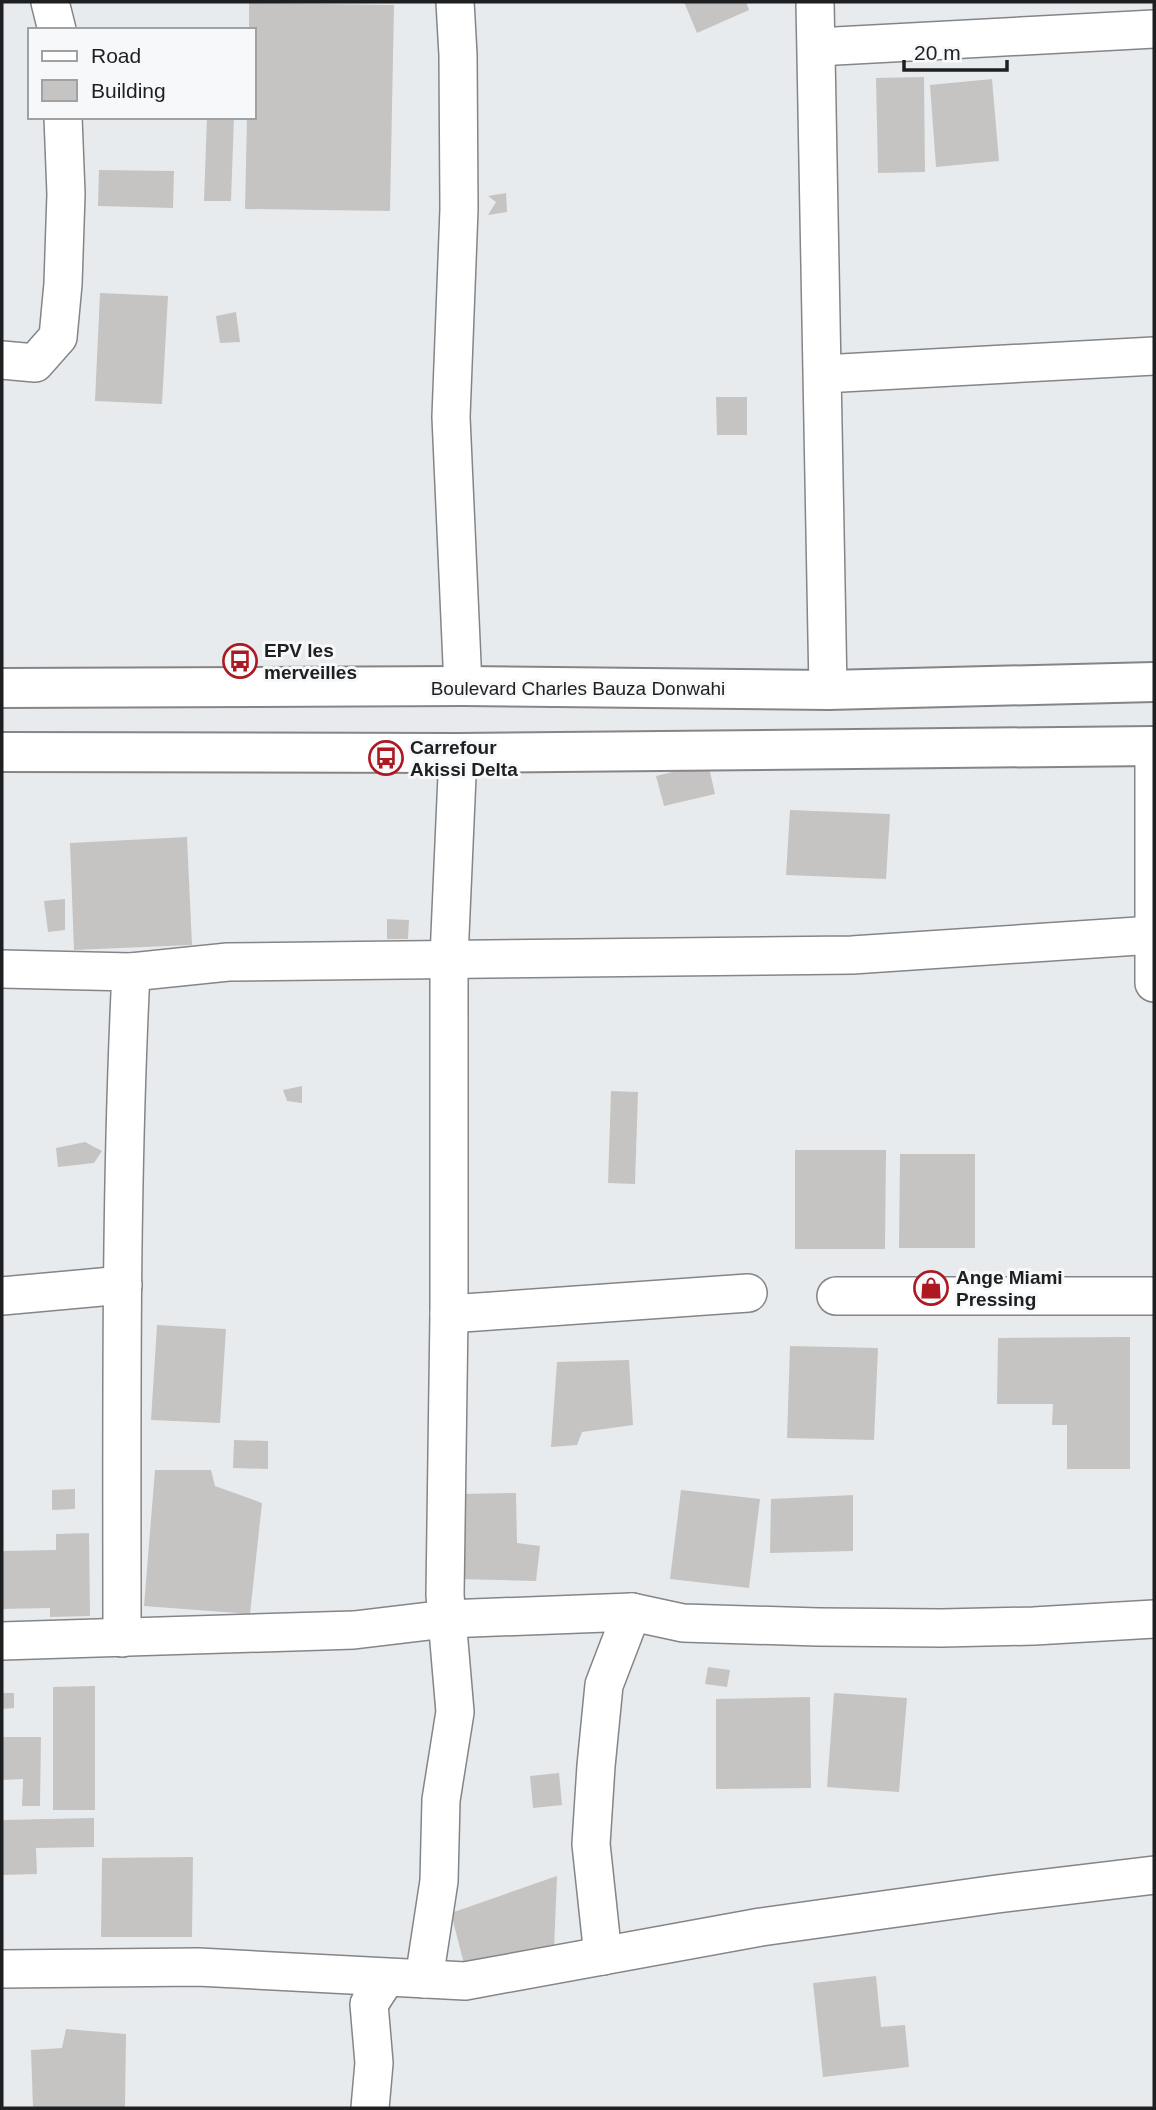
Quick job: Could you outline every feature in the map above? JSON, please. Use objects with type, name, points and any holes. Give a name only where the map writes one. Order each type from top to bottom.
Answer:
[{"type":"main road","name":"Boulevard Charles Bauza Donwahi","points":[[2,688],[463,686],[828,690],[1154,682]]},
{"type":"main road","points":[[2,752],[458,753],[1154,746]]},
{"type":"street","points":[[50,2],[56,28]]},
{"type":"street","points":[[455,2],[459,209],[451,417],[463,686]]},
{"type":"street","points":[[815,2],[828,690]]},
{"type":"street","points":[[817,47],[1145,20]]},
{"type":"street","points":[[2,360],[35,363],[58,337],[66,194],[63,119]]},
{"type":"street","points":[[823,374],[1154,356]]},
{"type":"street","points":[[1154,746],[1154,983]]},
{"type":"street","points":[[424,1979],[439,1881],[442,1800],[455,1712],[446,1619],[449,958],[458,753]]},
{"type":"street","points":[[2,969],[131,972],[228,962],[852,955],[1153,935]]},
{"type":"street","points":[[122,1638],[122,1285],[125,1083],[131,972]]},
{"type":"street","points":[[2,1296],[122,1285]]},
{"type":"street","points":[[449,1314],[748,1293]]},
{"type":"street","points":[[836,1296],[1154,1296]]},
{"type":"street","points":[[2,1641],[354,1630],[446,1619],[632,1612],[683,1623],[818,1627],[1034,1626],[1154,1619]]},
{"type":"street","points":[[603,1956],[591,1844],[596,1766],[604,1685],[632,1612]]},
{"type":"street","points":[[2,1969],[198,1967],[465,1981],[774,1925],[1154,1875]]},
{"type":"street","points":[[370,2108],[374,2063],[369,2004],[386,1978]]},
{"type":"building","points":[[684,2],[746,2],[749,10],[697,33]]},
{"type":"building","points":[[249,3],[394,5],[390,211],[245,209],[247,119],[256,119],[256,28],[249,28]]},
{"type":"building","points":[[924,77],[925,172],[878,173],[876,78]]},
{"type":"building","points":[[992,79],[999,161],[936,167],[930,85]]},
{"type":"building","points":[[207,119],[234,119],[231,201],[204,201]]},
{"type":"building","points":[[99,170],[174,171],[173,208],[98,206]]},
{"type":"building","points":[[506,193],[507,212],[488,215],[496,202],[488,196]]},
{"type":"building","points":[[100,293],[168,296],[162,404],[95,401]]},
{"type":"building","points":[[236,312],[240,342],[220,343],[216,316]]},
{"type":"building","points":[[716,397],[747,397],[747,435],[717,435]]},
{"type":"building","points":[[708,763],[715,794],[664,806],[656,776]]},
{"type":"building","points":[[790,810],[890,814],[886,879],[786,875]]},
{"type":"building","points":[[187,837],[192,945],[74,950],[70,843]]},
{"type":"building","points":[[65,899],[65,930],[48,932],[44,901]]},
{"type":"building","points":[[387,919],[409,920],[408,939],[387,939]]},
{"type":"building","points":[[302,1086],[302,1103],[287,1101],[283,1090]]},
{"type":"building","points":[[611,1091],[638,1092],[635,1184],[608,1183]]},
{"type":"building","points":[[85,1142],[102,1151],[94,1163],[58,1167],[56,1148]]},
{"type":"building","points":[[795,1150],[886,1150],[885,1249],[795,1249]]},
{"type":"building","points":[[900,1154],[975,1154],[975,1248],[899,1248]]},
{"type":"building","points":[[157,1325],[226,1329],[220,1423],[151,1420]]},
{"type":"building","points":[[1130,1337],[1130,1469],[1067,1469],[1067,1425],[1052,1425],[1053,1404],[997,1404],[998,1338]]},
{"type":"building","points":[[790,1346],[878,1348],[874,1440],[787,1438]]},
{"type":"building","points":[[629,1360],[633,1425],[582,1432],[577,1445],[551,1447],[557,1362]]},
{"type":"building","points":[[234,1440],[268,1441],[268,1469],[233,1468]]},
{"type":"building","points":[[155,1470],[211,1470],[215,1486],[262,1503],[250,1614],[144,1606]]},
{"type":"building","points":[[75,1489],[75,1509],[52,1510],[52,1490]]},
{"type":"building","points":[[681,1490],[760,1499],[749,1588],[670,1579]]},
{"type":"building","points":[[516,1493],[517,1543],[540,1546],[536,1581],[458,1579],[460,1494]]},
{"type":"building","points":[[853,1495],[853,1551],[770,1553],[771,1499]]},
{"type":"building","points":[[89,1533],[90,1616],[50,1617],[50,1608],[2,1609],[2,1551],[56,1550],[56,1534]]},
{"type":"building","points":[[708,1667],[730,1670],[727,1687],[705,1684]]},
{"type":"building","points":[[95,1686],[95,1810],[53,1810],[53,1687]]},
{"type":"building","points":[[2,1693],[14,1693],[14,1708],[2,1709]]},
{"type":"building","points":[[834,1693],[907,1698],[899,1792],[827,1787]]},
{"type":"building","points":[[810,1697],[811,1788],[716,1789],[716,1699]]},
{"type":"building","points":[[2,1737],[41,1737],[40,1806],[22,1806],[23,1779],[2,1780]]},
{"type":"building","points":[[559,1773],[562,1805],[533,1808],[530,1776]]},
{"type":"building","points":[[94,1818],[94,1847],[36,1848],[37,1874],[2,1875],[2,1820]]},
{"type":"building","points":[[193,1857],[192,1937],[101,1937],[102,1858]]},
{"type":"building","points":[[557,1876],[554,1950],[464,1964],[451,1913]]},
{"type":"building","points":[[876,1976],[881,2027],[905,2025],[909,2067],[823,2077],[813,1983]]},
{"type":"building","points":[[66,2029],[126,2034],[125,2108],[33,2108],[31,2050],[62,2048]]},
{"type":"place","name":"EPV les merveilles","points":[[240,661]]},
{"type":"place","name":"Carrefour Akissi Delta","points":[[386,758]]},
{"type":"place","name":"Ange Miami Pressing","points":[[931,1288]]}]
